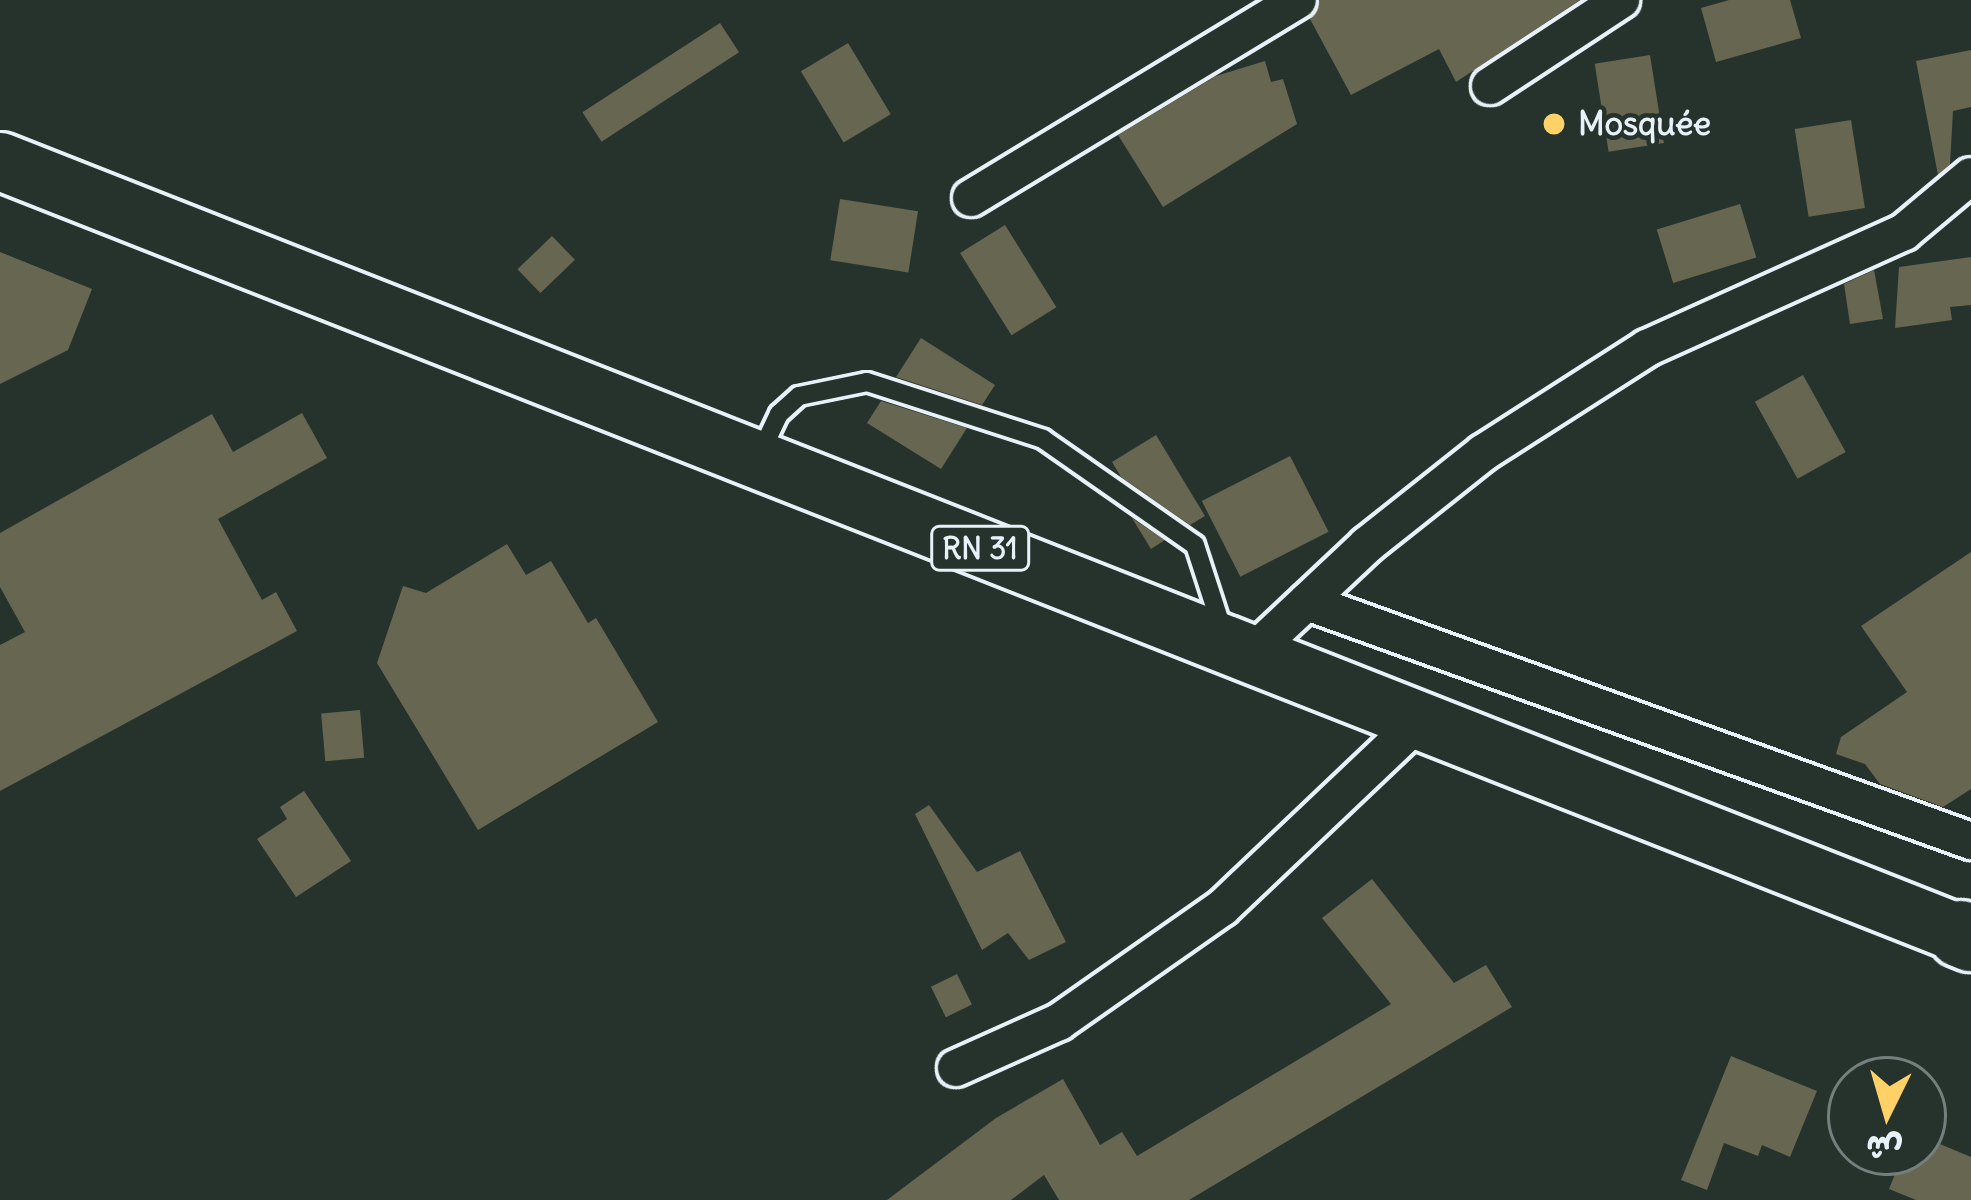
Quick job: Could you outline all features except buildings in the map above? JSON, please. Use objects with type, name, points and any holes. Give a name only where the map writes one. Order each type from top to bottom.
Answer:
[{"type":"main road","name":"RN 31","points":[[0,161],[1968,936]]},
{"type":"street","points":[[971,198],[1298,0]]},
{"type":"street","points":[[1490,86],[1621,0]]},
{"type":"street","points":[[1239,649],[1307,602],[1367,545],[1483,453],[1628,359],[1810,270],[1904,232],[1971,176]]},
{"type":"street","points":[[1307,602],[1971,842]]},
{"type":"street","points":[[956,1068],[1059,1022],[1204,922],[1420,720]]},
{"type":"lane","points":[[756,462],[779,414],[799,396],[867,382],[1043,440],[1196,545],[1239,649]]},
{"type":"place","name":"Mosquée","points":[[1554,124]]}]
